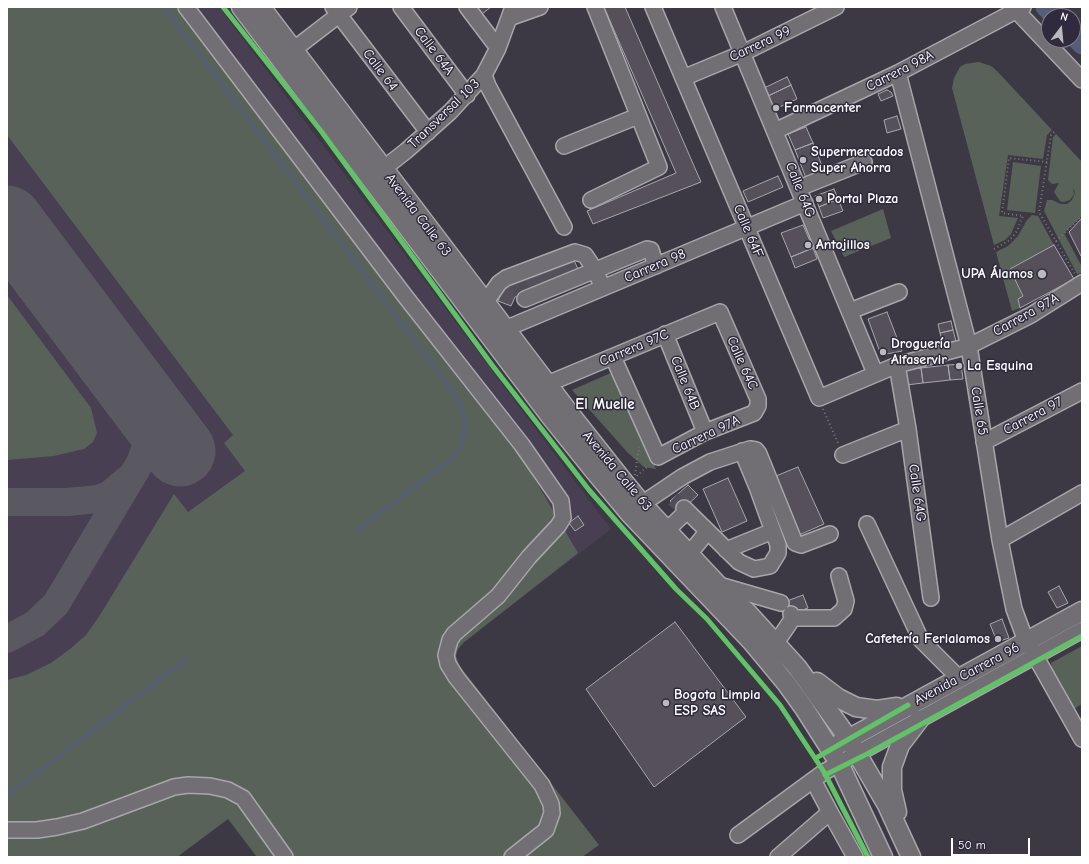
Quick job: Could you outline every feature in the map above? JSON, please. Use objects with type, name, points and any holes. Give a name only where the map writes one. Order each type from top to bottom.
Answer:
[{"type":"main road","name":"Avenida Calle 63","points":[[241,7],[545,410],[630,514],[752,642],[804,708],[835,756],[883,857]]},
{"type":"main road","name":"Avenida Calle 63","points":[[261,7],[547,384],[642,504],[690,553],[718,585],[747,612],[797,667],[853,746],[887,805],[910,853]]},
{"type":"main road","name":"Avenida Carrera 96","points":[[835,756],[853,746],[908,705],[959,678],[1032,648],[1082,611]]},
{"type":"main road","points":[[797,667],[838,698],[856,707],[877,710],[908,705]]},
{"type":"main road","points":[[910,853],[893,798],[891,772],[895,756],[900,745],[919,720]]},
{"type":"street","points":[[186,7],[405,296],[526,451],[561,500],[563,518],[558,526],[529,557],[498,596],[454,634],[450,640],[446,655],[448,664],[456,677],[542,785],[551,804],[552,813],[546,830],[512,857]]},
{"type":"street","name":"Calle 64A","points":[[401,7],[467,95]]},
{"type":"street","points":[[467,7],[498,48]]},
{"type":"street","points":[[511,12],[540,7]]},
{"type":"street","points":[[591,200],[659,167],[595,7]]},
{"type":"street","name":"Calle 64F","points":[[653,7],[819,398]]},
{"type":"street","name":"Calle 64G","points":[[723,7],[875,373]]},
{"type":"street","name":"Carrera 99","points":[[683,78],[743,53],[836,7]]},
{"type":"street","points":[[1018,8],[1082,80]]},
{"type":"street","name":"Carrera 98A","points":[[775,131],[898,73],[1018,8]]},
{"type":"street","points":[[293,50],[340,10]]},
{"type":"street","name":"Calle 64","points":[[340,10],[428,132]]},
{"type":"street","name":"Transversal 103","points":[[383,168],[428,132],[467,95],[484,75],[498,48],[511,12]]},
{"type":"street","name":"Calle 65","points":[[898,73],[969,346],[1000,540],[1014,609],[1032,648],[1082,739]]},
{"type":"street","points":[[484,75],[488,86],[564,226]]},
{"type":"street","points":[[564,146],[638,116]]},
{"type":"street","points":[[799,188],[864,162]]},
{"type":"street","name":"Carrera 98","points":[[505,329],[805,203]]},
{"type":"street","points":[[485,302],[499,283],[506,278],[520,287],[553,288],[647,249],[651,250],[656,266]]},
{"type":"street","points":[[520,287],[575,252],[585,255],[595,270],[603,288]]},
{"type":"street","name":"Carrera 97A","points":[[819,398],[875,373],[897,365],[969,346],[1031,315],[1081,284]]},
{"type":"street","points":[[520,287],[532,318]]},
{"type":"street","points":[[553,288],[560,306]]},
{"type":"street","points":[[850,311],[899,292]]},
{"type":"street","name":"Carrera 97C","points":[[547,384],[720,312]]},
{"type":"street","name":"Calle 64C","points":[[720,312],[758,399],[758,406],[754,413]]},
{"type":"street","name":"Calle 64B","points":[[665,334],[705,432]]},
{"type":"street","points":[[613,357],[658,457]]},
{"type":"street","name":"Calle 64G","points":[[897,365],[908,429],[931,598]]},
{"type":"street","name":"Carrera 97","points":[[984,442],[1082,391]]},
{"type":"street","name":"Carrera 97A","points":[[658,457],[705,432],[754,413]]},
{"type":"street","points":[[843,455],[908,429]]},
{"type":"street","points":[[667,530],[677,502],[682,477],[710,462],[750,449],[756,450],[759,454],[795,543],[801,545],[830,534]]},
{"type":"street","points":[[642,504],[677,502],[726,550],[747,567],[754,569],[770,566],[778,553],[778,546],[757,487],[742,451]]},
{"type":"street","points":[[1000,540],[1082,493]]},
{"type":"street","points":[[867,524],[916,633],[921,640],[959,678]]},
{"type":"street","points":[[726,550],[773,531]]},
{"type":"street","points":[[690,553],[707,532]]},
{"type":"street","points":[[718,585],[788,612],[834,618],[844,609],[846,601],[838,576]]},
{"type":"street","points":[[776,643],[788,612]]},
{"type":"street","name":"Avenida Carrera 96","points":[[853,746],[919,720],[1032,648],[1082,630]]},
{"type":"street","points":[[738,835],[813,780],[835,756]]},
{"type":"street","points":[[813,780],[855,857]]},
{"type":"street","points":[[7,830],[37,830],[57,827],[83,821],[174,787],[188,785],[210,786],[228,790],[243,798],[285,857]]},
{"type":"street","points":[[778,857],[795,852],[820,820],[830,812]]},
{"type":"path","points":[[1054,132],[1050,136],[1039,212],[1081,284]]},
{"type":"path","points":[[994,249],[1010,240],[1017,231],[1023,216],[1002,213],[1010,158],[1047,162]]},
{"type":"path","points":[[1056,241],[1082,216]]},
{"type":"path","points":[[819,398],[843,455]]},
{"type":"path","points":[[643,426],[635,478],[658,457]]},
{"type":"shaded area","points":[[7,7],[219,7],[611,529],[463,643],[458,649],[456,656],[459,665],[599,845],[582,857],[257,857],[228,819],[177,857],[7,857]]},
{"type":"shaded area","points":[[7,7],[176,7],[315,191],[511,439],[578,553],[463,643],[458,649],[456,656],[459,665],[599,845],[582,857],[257,857],[228,819],[177,857],[7,857],[7,680],[26,675],[51,663],[86,635],[100,615],[174,494],[188,512],[245,471],[224,443],[233,435],[7,135]]},
{"type":"shaded area","points":[[979,62],[991,66],[997,71],[1052,130],[1047,135],[1043,159],[1008,155],[999,216],[1018,218],[1011,234],[1005,240],[994,245],[952,88],[954,78],[960,67],[965,64]]},
{"type":"shaded area","points":[[1056,134],[1082,162],[1082,216],[1064,233],[1082,267],[1082,273],[1077,274],[1044,211],[1047,200],[1067,204],[1072,200],[1075,192],[1073,188],[1074,194],[1070,200],[1063,202],[1060,201],[1054,192],[1059,183],[1052,184],[1048,180],[1053,137]]},
{"type":"shaded area","points":[[1013,162],[1041,166],[1035,213],[1007,210]]},
{"type":"shaded area","points":[[883,209],[891,238],[844,257],[831,231]]},
{"type":"shaded area","points":[[1032,215],[1038,216],[1054,245],[1010,269],[1023,296],[1018,299],[1020,308],[1012,311],[996,252],[1008,246],[1018,236],[1027,220]]},
{"type":"shaded area","points":[[7,295],[91,408],[97,433],[93,442],[84,449],[54,456],[7,460]]},
{"type":"shaded area","points":[[613,372],[656,469],[644,467],[628,453],[572,390]]},
{"type":"shaded area","points":[[1082,646],[1082,704],[1074,709],[1053,674],[1051,663]]},
{"type":"building","points":[[476,7],[491,7],[482,14]]},
{"type":"building","points":[[604,7],[625,7],[701,182],[593,224],[587,211],[676,173]]},
{"type":"building","points":[[787,77],[791,85],[768,96],[764,88]]},
{"type":"building","points":[[791,85],[797,99],[775,109],[768,96]]},
{"type":"building","points":[[887,90],[891,92],[893,96],[881,101],[878,94]]},
{"type":"building","points":[[897,116],[901,129],[887,133],[884,120]]},
{"type":"building","points":[[806,127],[813,143],[795,150],[788,134]]},
{"type":"building","points":[[813,143],[824,171],[806,178],[795,150]]},
{"type":"building","points":[[778,176],[783,187],[748,202],[743,191]]},
{"type":"building","points":[[834,189],[838,199],[819,207],[815,196]]},
{"type":"building","points":[[838,199],[843,211],[823,218],[819,207]]},
{"type":"building","points":[[1082,218],[1082,258],[1069,232]]},
{"type":"building","points":[[803,225],[813,248],[791,257],[781,233]]},
{"type":"building","name":"UPA Álamos","points":[[1054,245],[1074,279],[1020,308],[1018,299],[1023,296],[1010,269]]},
{"type":"building","points":[[813,248],[817,259],[795,268],[791,257]]},
{"type":"building","points":[[572,256],[578,269],[515,297],[511,306],[498,301],[504,288],[509,284]]},
{"type":"building","points":[[887,312],[902,351],[881,355],[868,319]]},
{"type":"building","points":[[951,321],[953,330],[940,333],[938,324]]},
{"type":"building","points":[[953,330],[956,341],[943,344],[940,333]]},
{"type":"building","points":[[961,364],[963,379],[950,380],[948,365]]},
{"type":"building","points":[[948,365],[950,380],[923,383],[921,368]]},
{"type":"building","points":[[921,368],[923,383],[906,385],[905,370]]},
{"type":"building","points":[[798,467],[824,524],[797,536],[771,478]]},
{"type":"building","points":[[728,478],[747,521],[722,532],[703,489]]},
{"type":"building","points":[[688,485],[698,495],[680,512],[670,501]]},
{"type":"building","points":[[578,516],[584,525],[575,531],[569,523]]},
{"type":"building","points":[[1059,586],[1068,603],[1057,608],[1048,592]]},
{"type":"building","points":[[803,595],[808,608],[784,617],[779,604]]},
{"type":"building","points":[[1002,619],[1009,638],[997,642],[990,624]]},
{"type":"building","name":"Bogota Limpia ESP SAS","points":[[675,622],[746,717],[654,787],[586,689]]},
{"type":"waterway","points":[[164,7],[453,392],[463,410],[465,428],[462,444],[452,459],[357,530]]},
{"type":"waterway","points":[[7,796],[186,659]]},
{"type":"taxiway","points":[[7,639],[35,624],[56,604],[140,463],[146,447],[150,421],[147,410],[135,390]]},
{"type":"taxiway","points":[[7,502],[68,502],[98,499],[109,495],[128,479]]},
{"type":"runway","points":[[7,221],[180,451]]},
{"type":"tunnel","points":[[517,280],[523,294]]},
{"type":"tunnel","points":[[673,499],[684,508]]},
{"type":"cycle path","points":[[223,7],[321,131],[492,365],[589,490],[676,589],[707,619],[780,705],[824,772],[868,857]]},
{"type":"cycle path","points":[[825,775],[867,754],[1082,636]]},
{"type":"cycle path","points":[[816,758],[908,705]]},
{"type":"place","name":"Farmacenter","points":[[776,108]]},
{"type":"place","name":"Supermercados Super Ahorra","points":[[803,160]]},
{"type":"place","name":"Portal Plaza","points":[[819,199]]},
{"type":"place","name":"Antojillos","points":[[808,245]]},
{"type":"place","name":"UPA Álamos","points":[[1042,274]]},
{"type":"place","name":"Droguería Alfaservir","points":[[883,352]]},
{"type":"place","name":"La Esquina","points":[[959,366]]},
{"type":"place","name":"Cafetería Ferialamos","points":[[998,639]]},
{"type":"place","name":"Bogota Limpia ESP SAS","points":[[666,703]]},
{"type":"district","name":"El Muelle","points":[[605,405]]}]
